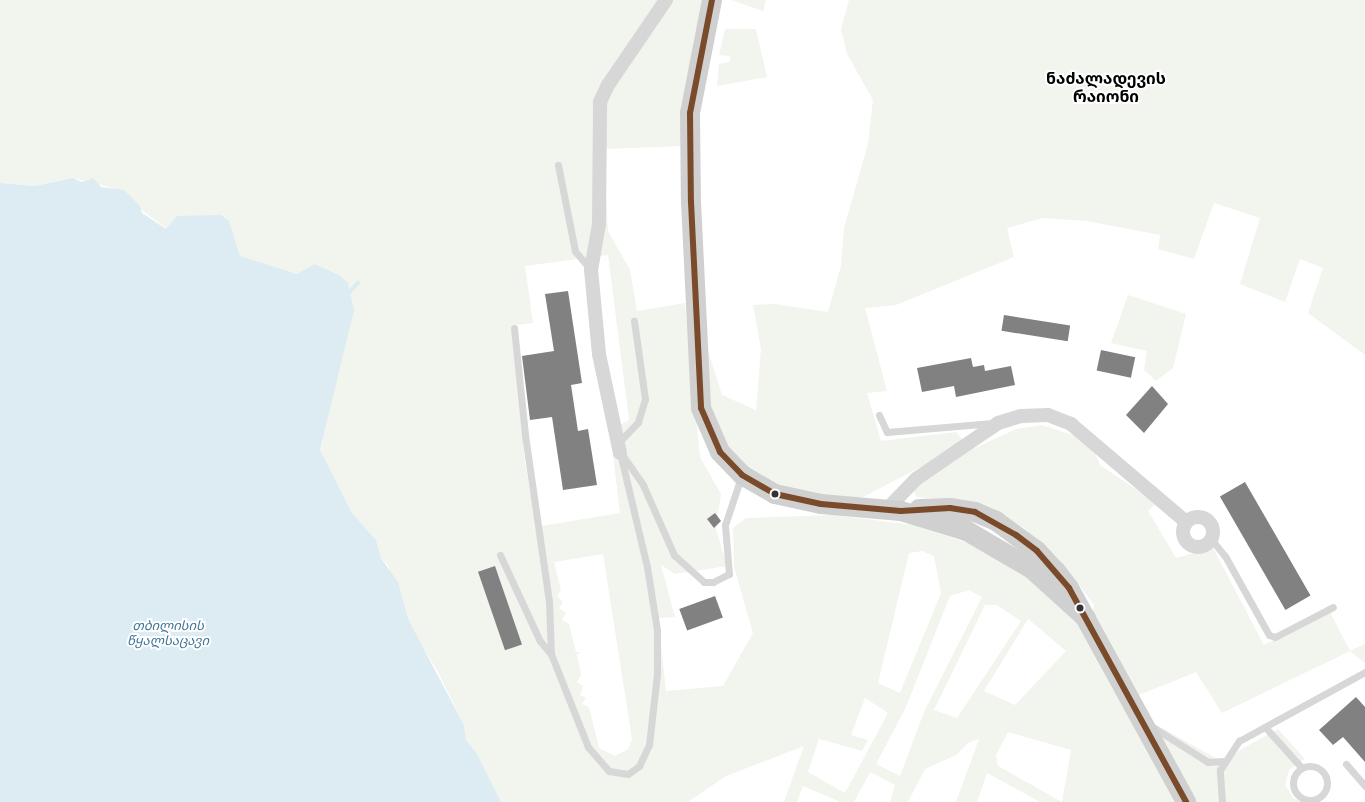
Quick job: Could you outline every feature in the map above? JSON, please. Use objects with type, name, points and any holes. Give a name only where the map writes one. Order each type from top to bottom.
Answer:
[{"type":"main road","points":[[712,0],[690,113],[697,378],[701,408],[708,431],[720,452],[742,475],[775,494],[798,500],[894,510],[950,508],[975,512],[996,521],[1037,551],[1055,570],[1086,618],[1186,802]]},
{"type":"street","points":[[619,448],[599,354],[591,270],[599,224],[600,102],[608,85],[666,0]]},
{"type":"street","points":[[894,510],[916,480],[998,423],[1021,416],[1048,415],[1071,424],[1186,522]]},
{"type":"street","points":[[1199,517],[1208,521],[1213,530],[1211,539],[1199,548],[1189,545],[1182,532],[1186,522],[1199,517]]},
{"type":"lane","points":[[558,165],[575,251],[591,270]]},
{"type":"lane","points":[[500,555],[540,641],[551,654],[588,747],[597,762],[618,774],[628,774],[639,766],[649,745],[655,700],[657,630],[647,567],[619,448],[638,422],[645,399],[634,321]]},
{"type":"lane","points":[[514,328],[525,435],[549,602],[551,654]]},
{"type":"lane","points":[[880,415],[887,432],[998,423]]},
{"type":"lane","points":[[619,448],[643,485],[674,555],[704,582],[713,582],[729,574],[725,525],[742,475]]},
{"type":"lane","points":[[1211,539],[1225,556],[1269,634],[1275,637],[1333,607]]},
{"type":"lane","points":[[1222,802],[1218,783],[1224,761],[1239,742],[1365,672]]},
{"type":"lane","points":[[1141,719],[1189,752],[1208,762],[1224,761]]},
{"type":"lane","points":[[1265,727],[1301,768]]},
{"type":"lane","points":[[1346,764],[1365,786]]},
{"type":"lane","points":[[1318,767],[1326,776],[1327,787],[1316,801],[1299,796],[1293,787],[1294,776],[1301,768],[1318,767]]},
{"type":"shaded area","points":[[0,0],[707,0],[700,15],[681,107],[683,146],[603,149],[608,231],[630,270],[637,311],[685,303],[700,457],[721,494],[716,529],[727,566],[675,574],[661,565],[675,617],[658,618],[666,691],[723,686],[753,633],[734,567],[733,528],[746,518],[833,515],[913,525],[983,548],[1028,577],[1070,614],[1098,651],[1175,802],[1062,802],[1040,802],[987,773],[977,802],[956,802],[979,739],[968,743],[956,755],[925,769],[908,802],[890,802],[895,785],[870,772],[854,802],[840,802],[803,786],[797,802],[784,802],[804,746],[726,776],[688,802],[501,802],[476,752],[466,740],[464,725],[438,672],[421,644],[415,646],[388,565],[381,558],[376,540],[352,513],[320,450],[323,440],[314,264],[297,274],[240,256],[229,222],[178,216],[167,229],[112,188],[73,178],[35,186],[0,183]],"holes":[[[608,255],[629,420],[610,430],[620,513],[536,527],[525,462],[511,326],[533,323],[525,266]],[[922,551],[934,556],[941,593],[900,693],[878,683],[909,553]],[[603,554],[632,739],[628,749],[615,756],[599,748],[589,707],[582,704],[586,698],[580,695],[583,686],[577,682],[581,675],[577,654],[581,652],[576,652],[569,624],[562,620],[566,613],[559,608],[563,602],[557,596],[561,590],[554,562]],[[495,566],[522,644],[506,650],[478,572]],[[969,590],[982,597],[924,712],[900,776],[876,764],[906,707],[950,596]],[[985,605],[997,605],[1021,621],[957,718],[934,710]],[[1028,619],[1066,651],[1015,705],[984,691]],[[865,698],[888,713],[845,793],[808,772],[819,739],[862,751],[868,740],[851,735]],[[1008,732],[1071,750],[1062,802],[998,766],[996,755]]]},
{"type":"shaded area","points":[[731,0],[766,0],[763,11]]},
{"type":"shaded area","points":[[849,0],[1365,0],[1365,355],[1308,313],[1323,268],[1300,259],[1285,302],[1240,284],[1260,218],[1214,203],[1194,259],[1158,249],[1160,235],[1087,221],[1043,218],[1007,228],[1014,257],[896,305],[865,308],[887,391],[867,393],[881,441],[956,432],[962,439],[942,456],[863,497],[808,496],[755,474],[724,444],[708,399],[703,335],[722,395],[756,410],[761,349],[753,305],[775,304],[828,312],[841,266],[844,228],[868,144],[873,100],[847,54],[841,29]]},
{"type":"shaded area","points":[[725,29],[756,29],[767,77],[717,86],[719,64],[730,62],[730,56],[719,55]]},
{"type":"shaded area","points":[[1128,295],[1186,314],[1173,368],[1156,381],[1144,370],[1147,351],[1111,343]]},
{"type":"shaded area","points":[[1042,425],[1079,437],[1091,445],[1100,465],[1156,503],[1148,511],[1176,558],[1213,548],[1264,645],[1330,612],[1350,651],[1222,713],[1196,672],[1139,695],[1092,613],[1094,605],[1068,570],[1023,527],[984,507],[960,500],[916,497],[914,490],[922,482],[973,449],[1016,429]]},
{"type":"shaded area","points":[[1365,644],[1365,663],[1350,651]]},
{"type":"shaded area","points":[[1153,723],[1228,765],[1238,751],[1278,729],[1305,759],[1289,770],[1285,785],[1293,798],[1302,802],[1194,802]]},
{"type":"water","name":"თბილისის წყალსაცავი","points":[[73,178],[82,182],[93,178],[101,187],[124,190],[140,206],[142,213],[166,229],[177,216],[221,215],[229,221],[240,256],[297,274],[314,264],[339,275],[348,283],[354,310],[320,450],[352,513],[376,540],[381,558],[398,582],[408,619],[464,725],[466,740],[476,752],[501,802],[0,802],[0,183],[35,186]]},
{"type":"building","points":[[568,291],[582,383],[571,385],[578,431],[588,429],[597,485],[563,490],[552,417],[530,420],[522,356],[554,351],[545,294]]},
{"type":"building","points":[[1004,315],[1070,325],[1068,341],[1001,331]]},
{"type":"building","points":[[1101,350],[1135,357],[1131,378],[1097,371]]},
{"type":"building","points":[[971,358],[973,367],[984,365],[985,371],[1011,366],[1015,385],[956,397],[954,386],[922,392],[917,368]]},
{"type":"building","points":[[1152,386],[1168,404],[1144,433],[1126,415]]},
{"type":"building","points":[[1245,482],[1310,595],[1285,610],[1220,496]]},
{"type":"building","points":[[715,513],[721,521],[714,528],[707,519]]},
{"type":"building","points":[[495,566],[522,644],[505,650],[478,572]]},
{"type":"building","points":[[715,596],[723,618],[687,631],[679,609]]},
{"type":"building","points":[[1356,697],[1365,707],[1365,762],[1343,737],[1333,745],[1319,730]]},
{"type":"waterway","points":[[348,294],[358,283]]},
{"type":"transit line","points":[[712,0],[690,113],[691,202],[701,408],[720,452],[742,475],[775,494],[821,504],[901,511],[950,508],[975,512],[1016,535],[1037,551],[1069,588],[1186,802]]},
{"type":"district","name":"ნაძალადევის რაიონი","points":[[1106,89]]}]
